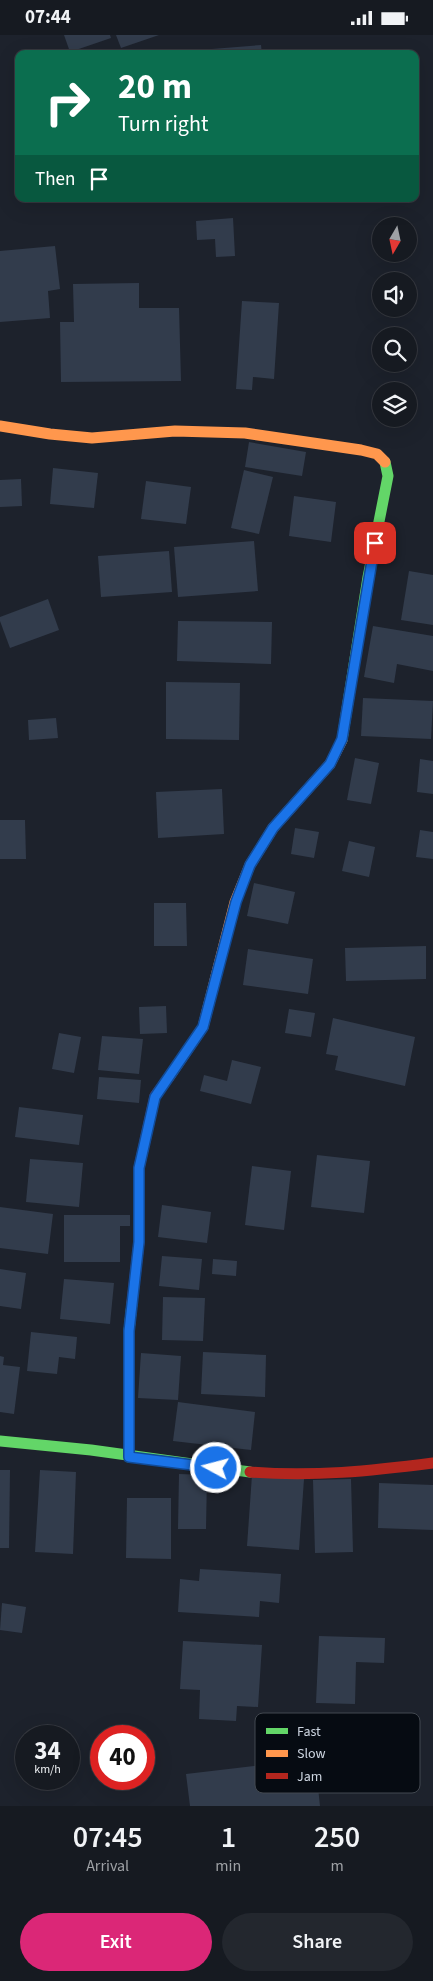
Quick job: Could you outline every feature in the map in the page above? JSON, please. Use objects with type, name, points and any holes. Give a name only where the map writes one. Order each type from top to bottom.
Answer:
[{"type":"street","points":[[0,426],[92,438],[175,431],[245,433],[375,453],[385,459],[388,467],[388,476],[368,577],[342,739],[330,764],[273,828],[250,865],[236,902],[203,1027],[155,1097],[139,1168],[139,1242],[129,1331],[129,1457]]},
{"type":"street","points":[[0,1441],[92,1450],[129,1457],[242,1471],[298,1475],[357,1473],[433,1463]]},
{"type":"building","points":[[64,35],[110,35],[111,38],[76,50],[69,50]]},
{"type":"building","points":[[116,35],[159,35],[121,48]]},
{"type":"building","points":[[261,45],[262,50],[199,50]]},
{"type":"building","points":[[233,218],[235,256],[216,257],[215,239],[197,240],[196,221]]},
{"type":"building","points":[[55,246],[60,289],[48,291],[50,318],[0,322],[0,251]]},
{"type":"building","points":[[139,283],[139,308],[179,308],[181,381],[61,382],[60,322],[74,322],[73,284]]},
{"type":"building","points":[[242,301],[279,303],[274,379],[253,377],[252,390],[236,389]]},
{"type":"building","points":[[249,442],[306,452],[302,476],[245,467]]},
{"type":"building","points":[[53,468],[98,473],[94,508],[50,504]]},
{"type":"building","points":[[244,470],[273,477],[259,534],[231,528]]},
{"type":"building","points":[[21,479],[22,506],[0,507],[0,480]]},
{"type":"building","points":[[146,481],[191,487],[186,524],[141,519]]},
{"type":"building","points":[[294,496],[336,502],[331,542],[289,536]]},
{"type":"building","points":[[254,541],[258,591],[178,597],[174,547]]},
{"type":"building","points":[[169,551],[172,592],[101,597],[98,556]]},
{"type":"building","points":[[409,571],[433,575],[433,625],[401,620]]},
{"type":"building","points":[[48,599],[59,630],[10,648],[0,617]]},
{"type":"building","points":[[178,621],[272,622],[271,664],[177,661]]},
{"type":"building","points":[[373,626],[433,636],[433,671],[397,664],[394,683],[364,677]]},
{"type":"building","points":[[166,682],[240,683],[239,740],[166,739]]},
{"type":"building","points":[[363,698],[433,701],[431,739],[361,736]]},
{"type":"building","points":[[56,718],[58,738],[29,740],[28,720]]},
{"type":"building","points":[[355,758],[379,763],[371,804],[347,800]]},
{"type":"building","points":[[420,759],[433,761],[433,794],[417,792]]},
{"type":"building","points":[[222,789],[224,834],[158,838],[156,792]]},
{"type":"building","points":[[0,820],[25,820],[26,859],[0,859]]},
{"type":"building","points":[[295,828],[319,832],[314,858],[291,854]]},
{"type":"building","points":[[420,830],[433,832],[433,859],[416,857]]},
{"type":"building","points":[[349,841],[375,847],[369,877],[342,871]]},
{"type":"building","points":[[254,883],[295,892],[288,924],[247,916]]},
{"type":"building","points":[[154,903],[186,903],[187,946],[154,946]]},
{"type":"building","points":[[426,946],[426,979],[346,981],[345,948]]},
{"type":"building","points":[[248,949],[313,959],[308,994],[243,985]]},
{"type":"building","points":[[166,1006],[167,1033],[140,1034],[139,1007]]},
{"type":"building","points":[[289,1009],[315,1013],[311,1037],[285,1033]]},
{"type":"building","points":[[333,1018],[415,1037],[405,1086],[335,1070],[338,1056],[326,1054]]},
{"type":"building","points":[[59,1033],[81,1037],[74,1073],[52,1069]]},
{"type":"building","points":[[102,1036],[143,1039],[139,1074],[98,1070]]},
{"type":"building","points":[[232,1060],[261,1067],[251,1104],[200,1091],[204,1075],[227,1081]]},
{"type":"building","points":[[99,1077],[141,1080],[139,1103],[97,1099]]},
{"type":"building","points":[[19,1107],[83,1115],[79,1145],[15,1137]]},
{"type":"building","points":[[317,1155],[370,1161],[364,1213],[311,1207]]},
{"type":"building","points":[[30,1159],[83,1163],[79,1207],[26,1202]]},
{"type":"building","points":[[252,1166],[291,1171],[284,1230],[245,1225]]},
{"type":"building","points":[[162,1205],[211,1212],[207,1243],[158,1237]]},
{"type":"building","points":[[0,1207],[53,1214],[48,1254],[0,1248]]},
{"type":"building","points":[[64,1215],[130,1215],[130,1226],[120,1226],[120,1262],[64,1262]]},
{"type":"building","points":[[162,1256],[202,1259],[199,1290],[159,1286]]},
{"type":"building","points":[[213,1259],[237,1261],[236,1276],[212,1274]]},
{"type":"building","points":[[0,1269],[26,1273],[21,1309],[0,1306]]},
{"type":"building","points":[[64,1279],[114,1283],[110,1324],[60,1319]]},
{"type":"building","points":[[163,1297],[205,1298],[203,1341],[162,1340]]},
{"type":"building","points":[[31,1332],[77,1337],[75,1359],[59,1357],[57,1374],[27,1371]]},
{"type":"building","points":[[203,1352],[266,1355],[265,1397],[201,1394]]},
{"type":"building","points":[[141,1353],[181,1356],[178,1400],[138,1398]]},
{"type":"building","points":[[0,1356],[4,1357],[3,1365],[20,1367],[14,1414],[0,1412]]},
{"type":"building","points":[[178,1402],[255,1412],[251,1450],[173,1441]]},
{"type":"building","points":[[0,1470],[10,1470],[9,1548],[0,1548]]},
{"type":"building","points":[[40,1470],[76,1472],[73,1554],[35,1552]]},
{"type":"building","points":[[179,1474],[207,1475],[206,1529],[178,1529]]},
{"type":"building","points":[[252,1475],[304,1479],[299,1550],[247,1546]]},
{"type":"building","points":[[351,1479],[353,1552],[315,1553],[313,1480]]},
{"type":"building","points":[[379,1483],[433,1485],[433,1530],[378,1528]]},
{"type":"building","points":[[127,1498],[171,1498],[171,1559],[126,1558]]},
{"type":"building","points":[[200,1569],[281,1574],[279,1603],[260,1601],[259,1617],[178,1612],[180,1579],[199,1581]]},
{"type":"building","points":[[2,1603],[26,1607],[22,1633],[0,1630]]},
{"type":"building","points":[[319,1636],[385,1638],[384,1663],[356,1662],[355,1704],[316,1703]]},
{"type":"building","points":[[183,1641],[262,1645],[258,1707],[237,1706],[236,1721],[199,1719],[200,1690],[180,1689]]},
{"type":"building","points":[[255,1766],[255,1793],[319,1793],[320,1806],[190,1806],[186,1774]]},
{"type":"traffic: fast","points":[[342,740],[368,577],[388,476],[385,462]]},
{"type":"traffic: fast","points":[[129,1457],[129,1331],[132,1303]]},
{"type":"traffic: fast","points":[[0,1441],[91,1450],[250,1472]]},
{"type":"traffic: slow","points":[[0,426],[92,438],[175,431],[245,433],[361,450],[377,454],[385,462]]},
{"type":"traffic: slow","points":[[169,1077],[203,1027],[235,902],[250,865],[273,828],[330,764],[342,740]]},
{"type":"traffic: jam","points":[[132,1303],[139,1242],[139,1168],[155,1096],[169,1077]]},
{"type":"traffic: jam","points":[[250,1472],[296,1474],[342,1472],[433,1463]]},
{"type":"route","points":[[216,1468],[129,1457],[129,1331],[139,1242],[139,1168],[155,1097],[203,1027],[236,902],[250,865],[273,828],[330,764],[342,739],[375,543]]}]
